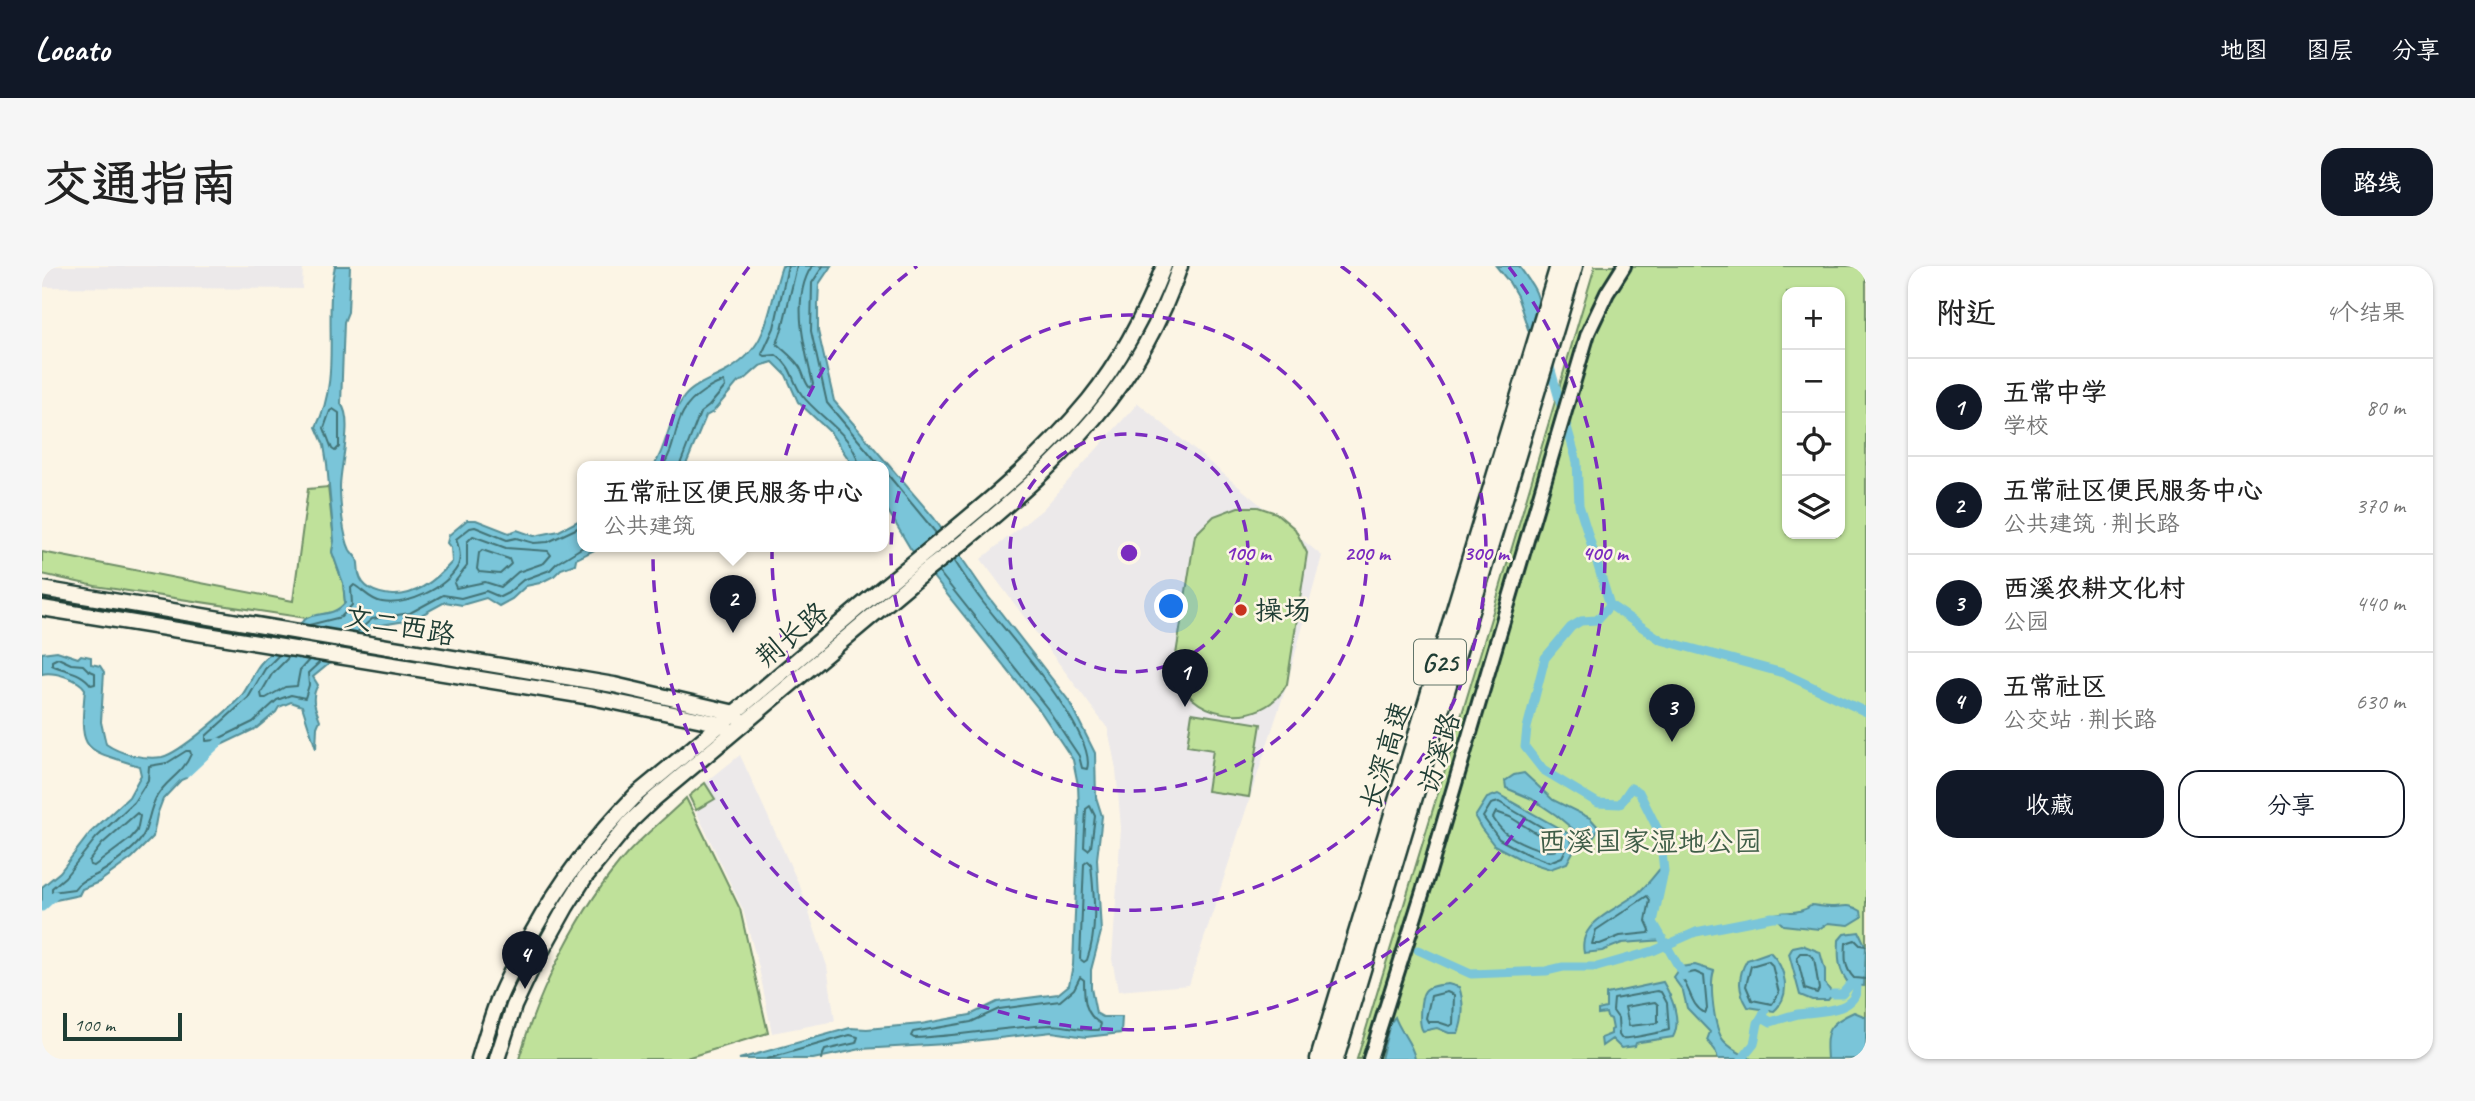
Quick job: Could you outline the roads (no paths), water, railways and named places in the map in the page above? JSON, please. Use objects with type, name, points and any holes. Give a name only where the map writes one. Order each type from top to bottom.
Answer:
[{"type":"highway","name":"长深高速","points":[[1320,1059],[1560,266]]},
{"type":"highway","name":"长深高速","points":[[1334,1059],[1573,266]]},
{"type":"main road","name":"荆长路","points":[[961,534],[1090,399],[1115,364],[1146,309],[1164,266]]},
{"type":"main road","name":"荆长路","points":[[497,1059],[514,1006],[531,970],[585,877],[631,821],[739,718],[916,570],[1049,467],[1082,434],[1129,373],[1160,317],[1180,266]]},
{"type":"main road","name":"文二西路","points":[[42,589],[614,685],[739,718]]},
{"type":"main road","name":"文二西路","points":[[42,608],[591,697],[727,729]]},
{"type":"main road","name":"荆长路","points":[[479,1059],[498,1001],[514,965],[568,873],[637,794],[727,729]]},
{"type":"street","name":"访溪路","points":[[1370,1059],[1429,872],[1588,333],[1607,292],[1624,266]]},
{"type":"water","points":[[335,266],[350,266],[348,312],[344,322],[341,404],[345,411],[346,431],[340,494],[348,544],[357,559],[359,574],[364,584],[377,592],[393,595],[410,593],[425,585],[452,562],[451,548],[447,543],[449,535],[467,520],[476,520],[509,533],[517,530],[534,536],[559,531],[577,522],[577,552],[590,552],[554,576],[526,586],[512,599],[499,606],[486,598],[462,605],[445,602],[412,620],[375,626],[313,677],[318,685],[314,698],[320,720],[316,749],[302,706],[291,702],[279,707],[257,728],[207,750],[197,759],[186,778],[163,799],[153,837],[132,858],[99,882],[82,889],[79,895],[42,903],[42,887],[60,872],[90,833],[129,797],[141,775],[139,766],[95,751],[88,745],[83,726],[85,689],[65,677],[42,674],[42,653],[57,651],[78,658],[81,655],[91,657],[91,664],[100,666],[104,672],[101,722],[106,744],[133,755],[162,757],[192,740],[236,702],[261,663],[303,621],[334,611],[345,603],[343,583],[332,552],[334,541],[324,445],[316,427],[328,388]]},
{"type":"water","points":[[782,266],[831,266],[819,284],[818,331],[834,401],[885,461],[850,461],[830,432],[798,402],[786,375],[773,362],[760,366],[738,382],[713,412],[706,416],[687,461],[657,461],[684,397],[740,362],[759,339],[770,312]]},
{"type":"water","points":[[1496,266],[1519,266],[1533,286],[1538,307],[1531,338],[1517,296]]},
{"type":"water","points":[[889,465],[934,518],[987,595],[1069,701],[1095,753],[1096,797],[1102,816],[1097,859],[1101,932],[1091,970],[1091,988],[1096,1013],[1103,1017],[1122,1017],[1121,1033],[1086,1037],[1052,1032],[946,1044],[861,1049],[813,1059],[739,1059],[850,1028],[921,1024],[970,1015],[997,1002],[1058,994],[1069,985],[1073,965],[1079,810],[1073,760],[1041,712],[910,548],[889,512]]},
{"type":"water","points":[[1524,773],[1553,800],[1590,818],[1599,828],[1594,837],[1579,834],[1532,799],[1506,788],[1505,781]]},
{"type":"water","points":[[1498,794],[1569,834],[1574,850],[1567,863],[1550,869],[1522,860],[1494,845],[1475,817],[1487,798]]},
{"type":"water","points":[[1664,864],[1653,921],[1664,940],[1622,943],[1602,951],[1584,953],[1583,942],[1593,925],[1638,893]]},
{"type":"water","points":[[1812,905],[1853,907],[1861,911],[1862,917],[1849,925],[1828,923],[1819,929],[1783,925],[1775,917],[1775,914],[1799,911]]},
{"type":"water","points":[[1859,932],[1866,947],[1864,986],[1850,985],[1843,975],[1839,958],[1839,940],[1844,934]]},
{"type":"water","points":[[1802,945],[1820,952],[1825,970],[1825,984],[1833,994],[1828,1000],[1812,1000],[1800,995],[1789,954],[1793,947]]},
{"type":"water","points":[[1770,952],[1780,966],[1785,982],[1780,1005],[1774,1011],[1748,1007],[1740,984],[1744,966],[1747,960]]},
{"type":"water","points":[[1695,965],[1714,971],[1713,1007],[1720,1035],[1730,1047],[1751,1059],[1718,1059],[1707,1040],[1710,1032],[1687,1008],[1683,991],[1673,977],[1680,967]]},
{"type":"water","points":[[1663,982],[1676,1017],[1673,1037],[1621,1048],[1612,1039],[1602,1046],[1601,1038],[1611,1034],[1613,1029],[1611,1019],[1606,1013],[1598,1014],[1598,1010],[1606,1008],[1606,994]]},
{"type":"water","points":[[1448,984],[1459,987],[1461,992],[1462,1016],[1458,1033],[1437,1028],[1423,1031],[1420,1017],[1423,994],[1429,988]]},
{"type":"water","points":[[1854,1012],[1866,1017],[1866,1059],[1827,1059],[1830,1029],[1838,1020]]},
{"type":"water","points":[[1395,1017],[1415,1059],[1381,1059],[1390,1023]]},
{"type":"waterway","points":[[1550,367],[1577,462],[1579,505],[1610,605],[1661,640],[1783,673],[1866,712]]},
{"type":"waterway","points":[[1610,605],[1597,620],[1581,621],[1571,627],[1545,658],[1527,728],[1525,747],[1543,770],[1598,803],[1620,804],[1631,788],[1639,792],[1660,834],[1664,871],[1653,922],[1684,976]]},
{"type":"waterway","points":[[186,773],[219,742]]},
{"type":"waterway","points":[[42,907],[55,895]]},
{"type":"waterway","points":[[1418,950],[1471,974],[1597,967],[1653,951],[1696,932],[1772,917],[1788,917]]},
{"type":"waterway","points":[[1833,994],[1842,994],[1850,985]]},
{"type":"waterway","points":[[1764,1018],[1771,1022],[1798,1014],[1835,1009],[1850,1001],[1857,986]]},
{"type":"waterway","points":[[1742,1059],[1754,1044],[1758,1023],[1765,1011]]},
{"type":"place","name":"操场","points":[[1241,610]]},
{"type":"place","name":"五常社区便民服务中心","points":[[733,633]]},
{"type":"place","name":"五常中学","points":[[1185,707]]},
{"type":"place","name":"西溪农耕文化村","points":[[1672,742]]},
{"type":"place","name":"五常社区","points":[[525,989]]},
{"type":"park label","name":"西溪国家湿地公园","points":[[1650,841]]}]
